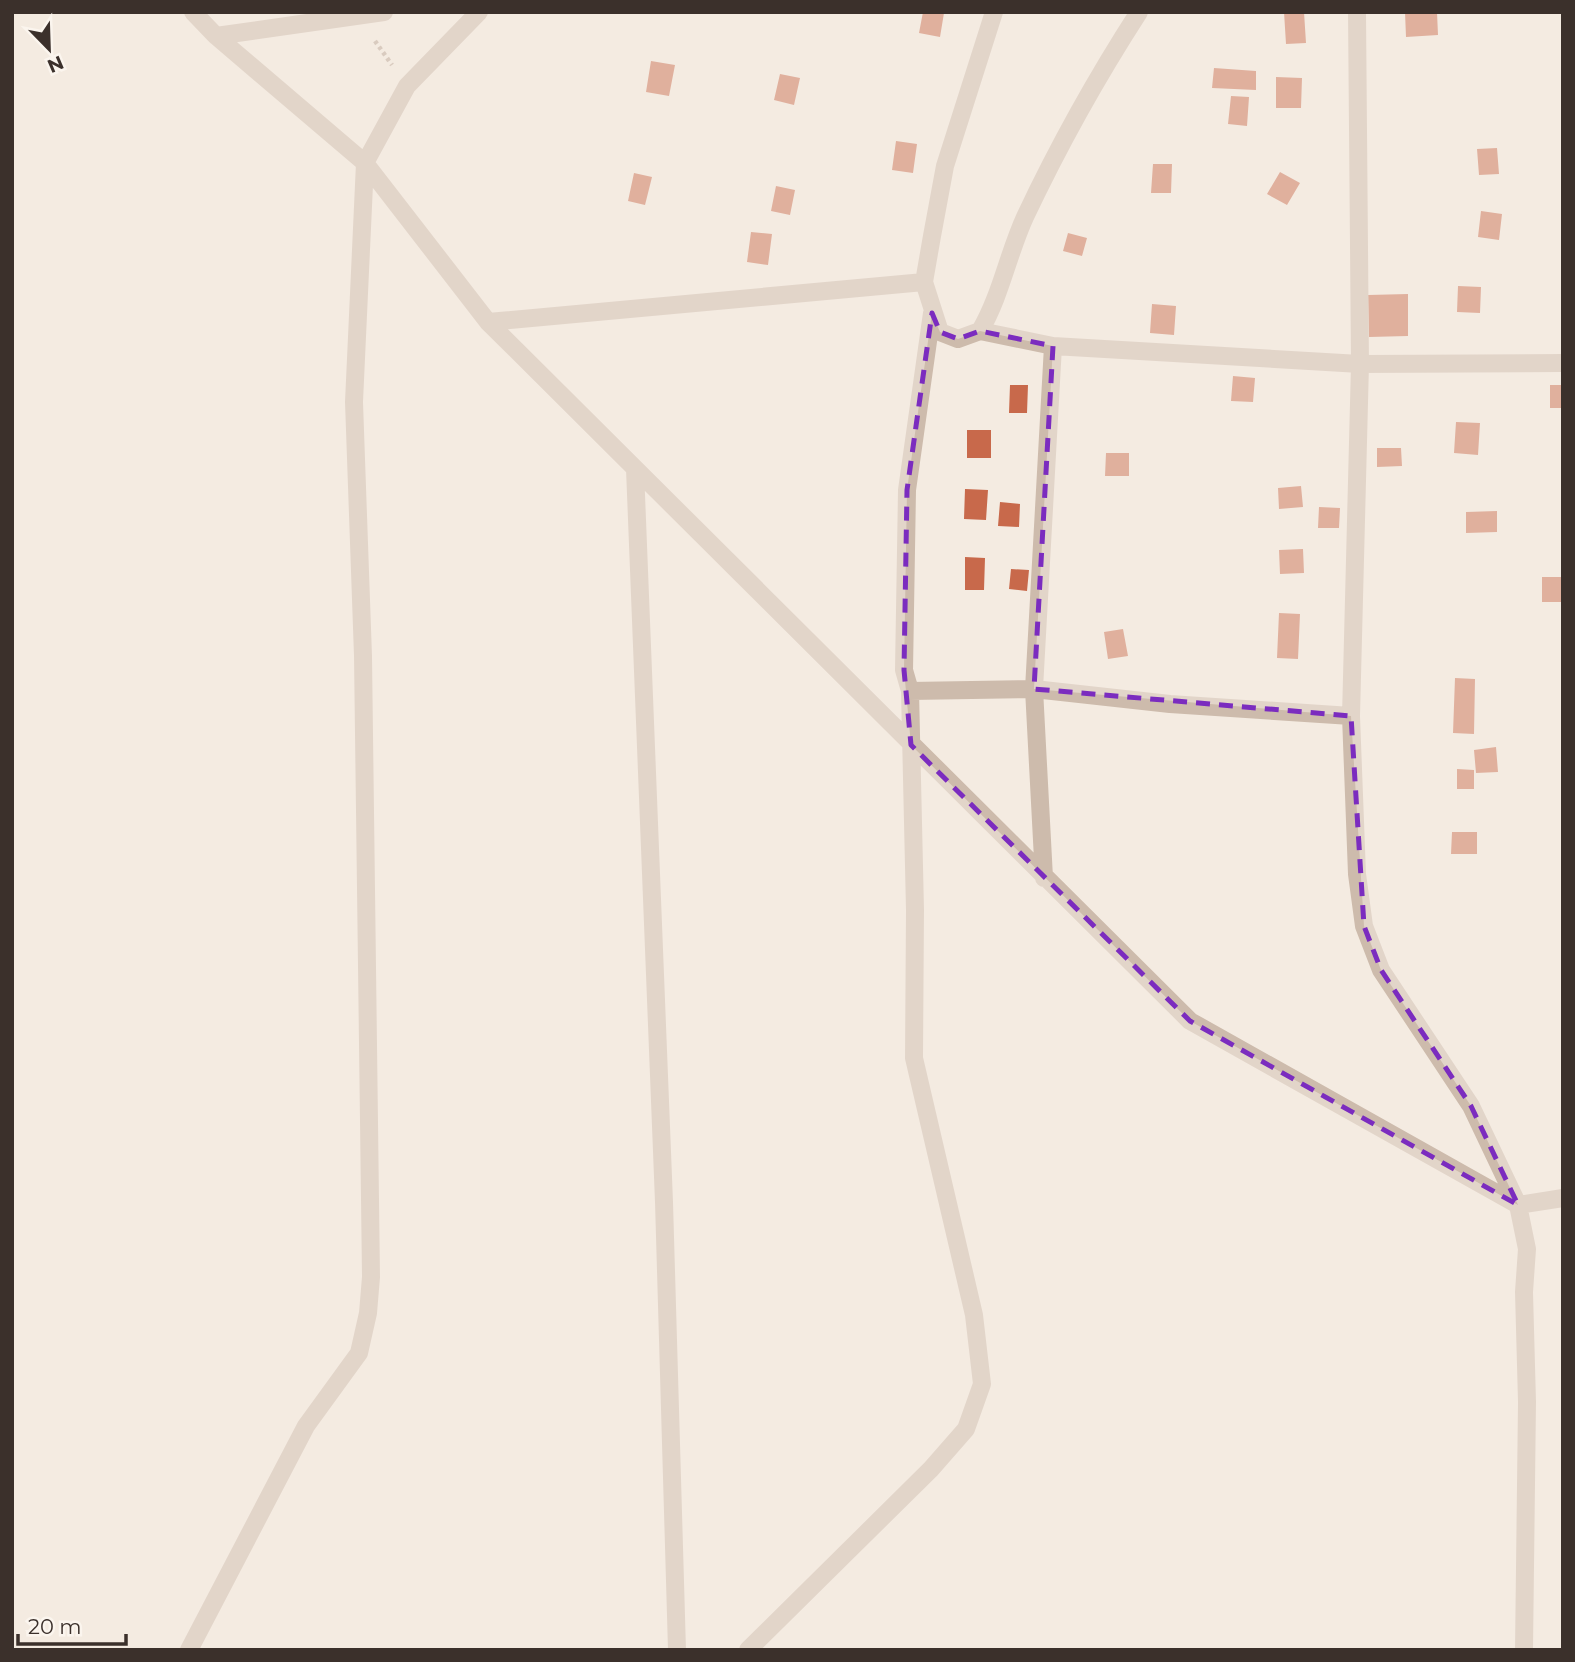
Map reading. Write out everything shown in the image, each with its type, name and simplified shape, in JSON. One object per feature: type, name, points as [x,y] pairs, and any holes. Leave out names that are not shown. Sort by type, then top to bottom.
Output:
[{"type":"street","points":[[193,12],[216,36],[365,163],[488,322],[1190,1021],[1518,1205],[1563,1198]]},
{"type":"street","points":[[216,36],[359,18],[384,12]]},
{"type":"street","points":[[190,1650],[306,1426],[359,1353],[368,1313],[371,1277],[363,656],[354,402],[365,163],[407,86],[479,12]]},
{"type":"street","points":[[994,12],[945,166],[924,282],[940,332],[958,339],[980,331],[1053,346],[1360,364],[1563,363]]},
{"type":"street","points":[[980,331],[994,306],[1002,276],[1024,219],[1052,161],[1139,12]]},
{"type":"street","points":[[1357,12],[1360,364],[1352,716],[1357,874],[1364,926],[1381,970],[1471,1106],[1518,1205],[1527,1249],[1524,1292],[1527,1402],[1524,1650]]},
{"type":"street","points":[[488,322],[924,282]]},
{"type":"street","points":[[748,1650],[931,1469],[966,1429],[982,1384],[974,1315],[914,1058],[915,910],[910,691],[904,670],[906,490],[932,313]]},
{"type":"street","points":[[1044,878],[1034,689],[1053,346]]},
{"type":"street","points":[[635,469],[664,1216],[677,1650]]},
{"type":"street","points":[[910,691],[1034,689],[1170,704],[1352,716]]},
{"type":"path","points":[[359,18],[407,86]]},
{"type":"highlighted area","points":[[932,313],[940,332],[958,339],[980,331],[1053,346],[1034,689],[1351,716],[1364,926],[1381,970],[1471,1106],[1518,1205],[1190,1021],[911,745],[904,670],[907,490]]},
{"type":"building","points":[[923,12],[944,13],[940,37],[919,33]]},
{"type":"building","points":[[1284,12],[1304,12],[1306,43],[1286,44]]},
{"type":"building","points":[[1405,12],[1437,12],[1438,35],[1406,37]]},
{"type":"building","points":[[651,61],[675,65],[669,96],[646,92]]},
{"type":"building","points":[[1214,68],[1256,71],[1256,90],[1212,88]]},
{"type":"building","points":[[780,74],[800,78],[794,105],[774,100]]},
{"type":"building","points":[[1276,77],[1302,78],[1301,108],[1276,108]]},
{"type":"building","points":[[1231,96],[1249,97],[1247,126],[1228,124]]},
{"type":"building","points":[[896,141],[917,144],[913,173],[892,170]]},
{"type":"building","points":[[1497,148],[1499,174],[1479,175],[1477,149]]},
{"type":"building","points":[[1153,164],[1172,164],[1171,193],[1151,193]]},
{"type":"building","points":[[1280,172],[1300,183],[1287,205],[1267,194]]},
{"type":"building","points":[[634,173],[652,177],[645,205],[628,201]]},
{"type":"building","points":[[776,186],[795,190],[790,215],[771,211]]},
{"type":"building","points":[[1481,211],[1502,214],[1499,240],[1478,237]]},
{"type":"building","points":[[751,232],[772,234],[768,265],[747,262]]},
{"type":"building","points":[[1068,233],[1087,238],[1082,256],[1063,251]]},
{"type":"building","points":[[1458,286],[1481,287],[1480,313],[1457,312]]},
{"type":"building","points":[[1408,294],[1408,336],[1369,337],[1368,295]]},
{"type":"building","points":[[1152,304],[1176,306],[1174,335],[1150,333]]},
{"type":"building","points":[[1233,376],[1255,378],[1253,402],[1231,401]]},
{"type":"building","points":[[1010,385],[1028,385],[1027,413],[1009,413]]},
{"type":"building","points":[[1550,385],[1563,385],[1563,408],[1550,408]]},
{"type":"building","points":[[1456,422],[1480,423],[1478,455],[1454,453]]},
{"type":"building","points":[[967,430],[991,430],[991,458],[967,458]]},
{"type":"building","points":[[1377,448],[1401,448],[1402,466],[1377,467]]},
{"type":"building","points":[[1106,453],[1129,453],[1129,476],[1105,476]]},
{"type":"building","points":[[1301,486],[1303,507],[1279,509],[1278,488]]},
{"type":"building","points":[[965,489],[988,490],[986,520],[964,519]]},
{"type":"building","points":[[1000,502],[1020,504],[1019,527],[998,526]]},
{"type":"building","points":[[1319,507],[1340,508],[1339,528],[1318,528]]},
{"type":"building","points":[[1497,511],[1497,532],[1466,533],[1466,512]]},
{"type":"building","points":[[1303,549],[1304,573],[1280,574],[1279,550]]},
{"type":"building","points":[[965,557],[985,558],[984,590],[965,590]]},
{"type":"building","points":[[1011,569],[1029,570],[1027,591],[1009,589]]},
{"type":"building","points":[[1542,577],[1563,577],[1563,602],[1542,602]]},
{"type":"building","points":[[1279,613],[1300,614],[1298,659],[1277,658]]},
{"type":"building","points":[[1123,629],[1128,656],[1108,659],[1104,632]]},
{"type":"building","points":[[1455,678],[1475,679],[1474,734],[1453,733]]},
{"type":"building","points":[[1496,747],[1498,772],[1476,773],[1474,750]]},
{"type":"building","points":[[1457,769],[1474,770],[1474,789],[1457,789]]},
{"type":"building","points":[[1452,832],[1477,832],[1477,854],[1451,854]]}]
